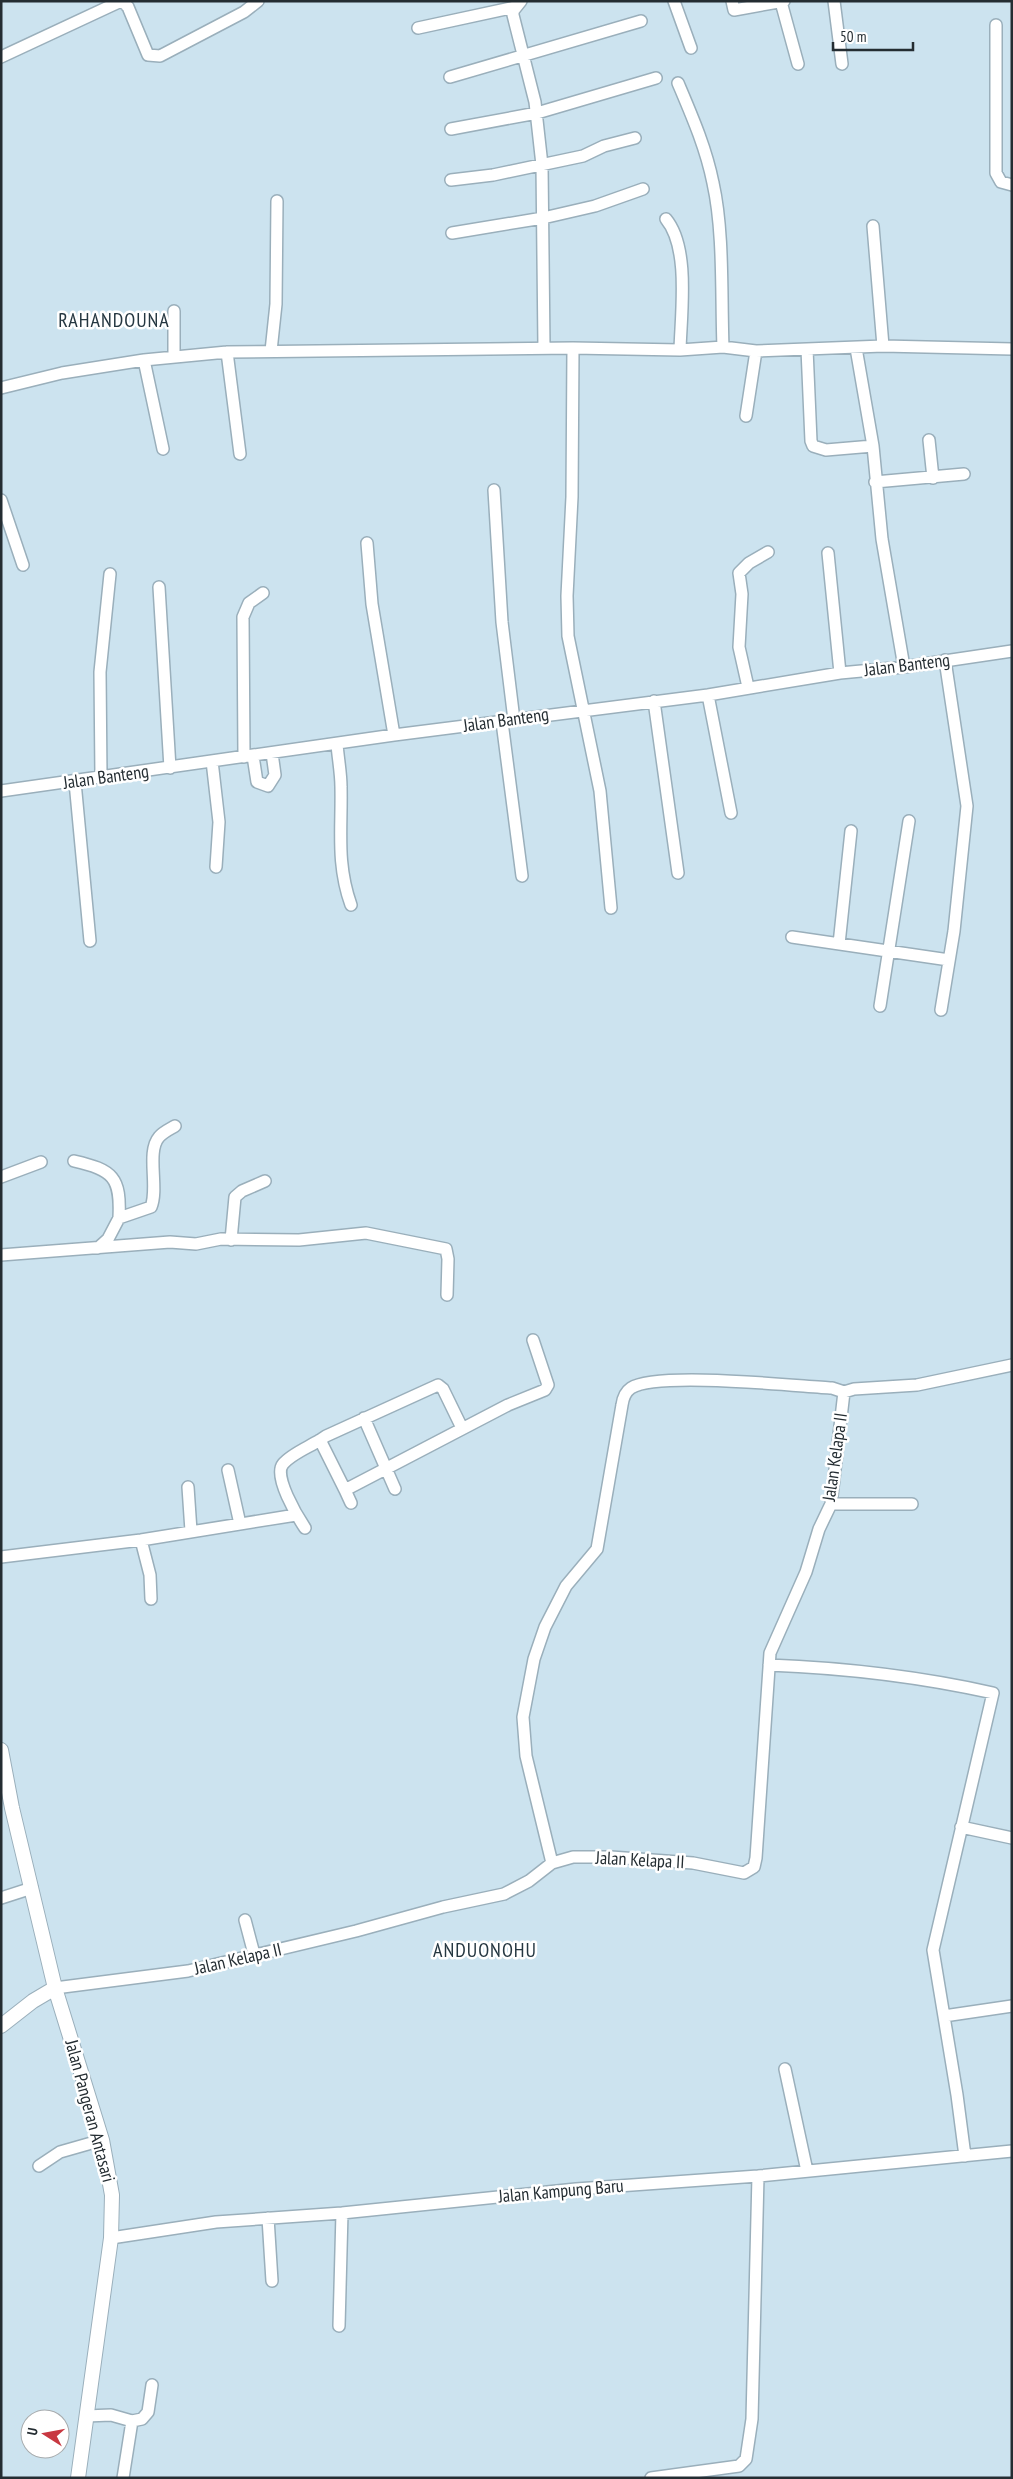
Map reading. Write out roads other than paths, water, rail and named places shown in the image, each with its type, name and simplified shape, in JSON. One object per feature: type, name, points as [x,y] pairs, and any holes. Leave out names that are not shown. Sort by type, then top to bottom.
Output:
[{"type":"street","points":[[1,57],[119,2],[124,3],[128,7],[148,55],[160,56],[244,12],[258,1]]},
{"type":"street","points":[[674,1],[691,48]]},
{"type":"street","points":[[732,1],[734,10],[783,2],[798,64]]},
{"type":"street","points":[[834,1],[842,64]]},
{"type":"street","points":[[418,28],[518,4]]},
{"type":"street","points":[[518,4],[514,15],[536,113],[542,165],[544,348]]},
{"type":"street","points":[[450,77],[641,21]]},
{"type":"street","points":[[996,25],[996,173],[1001,182],[1012,184]]},
{"type":"street","points":[[451,129],[536,113],[656,78]]},
{"type":"street","points":[[678,83],[698,128],[713,182],[717,208],[722,347]]},
{"type":"street","points":[[451,180],[542,165],[583,156],[604,146],[635,138]]},
{"type":"street","points":[[452,234],[543,218],[596,206],[643,189]]},
{"type":"street","points":[[271,351],[276,304],[277,201]]},
{"type":"street","points":[[666,219],[676,235],[681,255],[680,350]]},
{"type":"street","points":[[873,226],[883,346]]},
{"type":"street","points":[[174,311],[174,357]]},
{"type":"street","points":[[1,388],[62,373],[144,360],[227,352],[544,348],[680,350],[722,347],[756,351],[883,346],[1012,348]]},
{"type":"street","points":[[573,348],[572,496],[567,596],[568,636],[600,791],[611,908]]},
{"type":"street","points":[[856,348],[873,446],[882,539],[904,667]]},
{"type":"street","points":[[807,349],[811,441],[813,446],[826,450],[873,446]]},
{"type":"street","points":[[746,416],[756,351]]},
{"type":"street","points":[[227,352],[240,454]]},
{"type":"street","points":[[144,360],[163,448]]},
{"type":"street","points":[[929,440],[933,478]]},
{"type":"street","points":[[875,482],[964,474]]},
{"type":"street","points":[[494,490],[508,721],[522,876]]},
{"type":"street","points":[[1,500],[23,565]]},
{"type":"street","points":[[367,543],[372,604],[394,735]]},
{"type":"street","points":[[748,687],[739,647],[742,594],[739,573],[749,563],[768,552]]},
{"type":"street","points":[[828,553],[840,673]]},
{"type":"street","points":[[100,777],[100,672],[110,574]]},
{"type":"street","points":[[159,587],[170,768]]},
{"type":"street","points":[[262,593],[249,603],[243,617],[248,757],[258,782],[268,786],[275,775],[272,753]]},
{"type":"street","name":"Jalan Banteng","points":[[1,791],[584,709],[708,695],[840,673],[904,667],[1012,651]]},
{"type":"street","points":[[941,1010],[949,960],[967,806],[945,660]]},
{"type":"street","points":[[708,695],[731,813]]},
{"type":"street","points":[[654,701],[678,873]]},
{"type":"street","points":[[337,744],[341,787],[339,850],[344,886],[351,905]]},
{"type":"street","points":[[212,761],[220,822],[216,867]]},
{"type":"street","points":[[75,782],[90,941]]},
{"type":"street","points":[[880,1006],[908,821]]},
{"type":"street","points":[[839,944],[851,831]]},
{"type":"street","points":[[792,937],[949,960]]},
{"type":"street","points":[[119,1218],[144,1212],[151,1207],[154,1196],[155,1144],[161,1135],[175,1126]]},
{"type":"street","points":[[74,1161],[99,1167],[110,1174],[120,1200],[119,1218],[108,1239],[98,1248]]},
{"type":"street","points":[[1,1177],[41,1162]]},
{"type":"street","points":[[231,1240],[235,1197],[242,1191],[265,1182]]},
{"type":"street","points":[[1,1255],[170,1242],[196,1244],[221,1239],[299,1240],[366,1233],[443,1248],[447,1251],[447,1296]]},
{"type":"street","points":[[345,1490],[462,1428],[548,1387],[533,1340]]},
{"type":"street","points":[[552,1864],[526,1756],[523,1731],[525,1708],[534,1659],[544,1627],[566,1586],[597,1549],[622,1404],[626,1392],[634,1386],[652,1382],[679,1381],[832,1388],[844,1392],[854,1389],[917,1385],[1012,1365]]},
{"type":"street","points":[[305,1528],[296,1515],[281,1480],[282,1465],[320,1440],[438,1385],[443,1389],[462,1428]]},
{"type":"street","name":"Jalan Kelapa II","points":[[55,1988],[188,1970],[356,1931],[443,1907],[504,1894],[529,1881],[552,1864],[573,1857],[611,1857],[693,1863],[738,1873],[750,1871],[754,1867],[756,1858],[772,1645],[806,1572],[818,1529],[831,1504],[844,1392]]},
{"type":"street","points":[[364,1418],[395,1489]]},
{"type":"street","points":[[320,1440],[351,1503]]},
{"type":"street","points":[[228,1470],[240,1524]]},
{"type":"street","points":[[188,1487],[191,1531]]},
{"type":"street","points":[[831,1504],[912,1504]]},
{"type":"street","points":[[1,1558],[141,1540],[296,1515]]},
{"type":"street","points":[[141,1540],[150,1575],[152,1599]]},
{"type":"street","points":[[769,1665],[836,1668],[905,1675],[993,1693],[933,1950],[965,2156]]},
{"type":"street","name":"Jalan Pangeran Antasari","points":[[1,1750],[7,1809],[32,1888],[55,1988],[102,2140],[112,2195],[111,2238],[78,2478]]},
{"type":"street","points":[[961,1827],[1012,1838]]},
{"type":"street","points":[[1,1898],[32,1888]]},
{"type":"street","points":[[245,1920],[254,1954]]},
{"type":"street","points":[[1,2026],[33,2001],[55,1988]]},
{"type":"street","points":[[944,2016],[1012,2006]]},
{"type":"street","points":[[785,2070],[807,2171]]},
{"type":"street","points":[[40,2166],[60,2152],[102,2140]]},
{"type":"street","name":"Jalan Kampung Baru","points":[[111,2238],[216,2222],[342,2213],[576,2189],[758,2176],[1012,2152]]},
{"type":"street","points":[[651,2478],[739,2466],[746,2459],[752,2419],[758,2176]]},
{"type":"street","points":[[339,2326],[342,2213]]},
{"type":"street","points":[[268,2218],[272,2281]]},
{"type":"street","points":[[86,2416],[111,2415],[132,2421],[142,2419],[146,2415],[152,2385]]},
{"type":"street","points":[[123,2478],[132,2421]]},
{"type":"district","name":"RAHANDOUNA","points":[[114,320]]},
{"type":"district","name":"ANDUONOHU","points":[[485,1950]]}]
